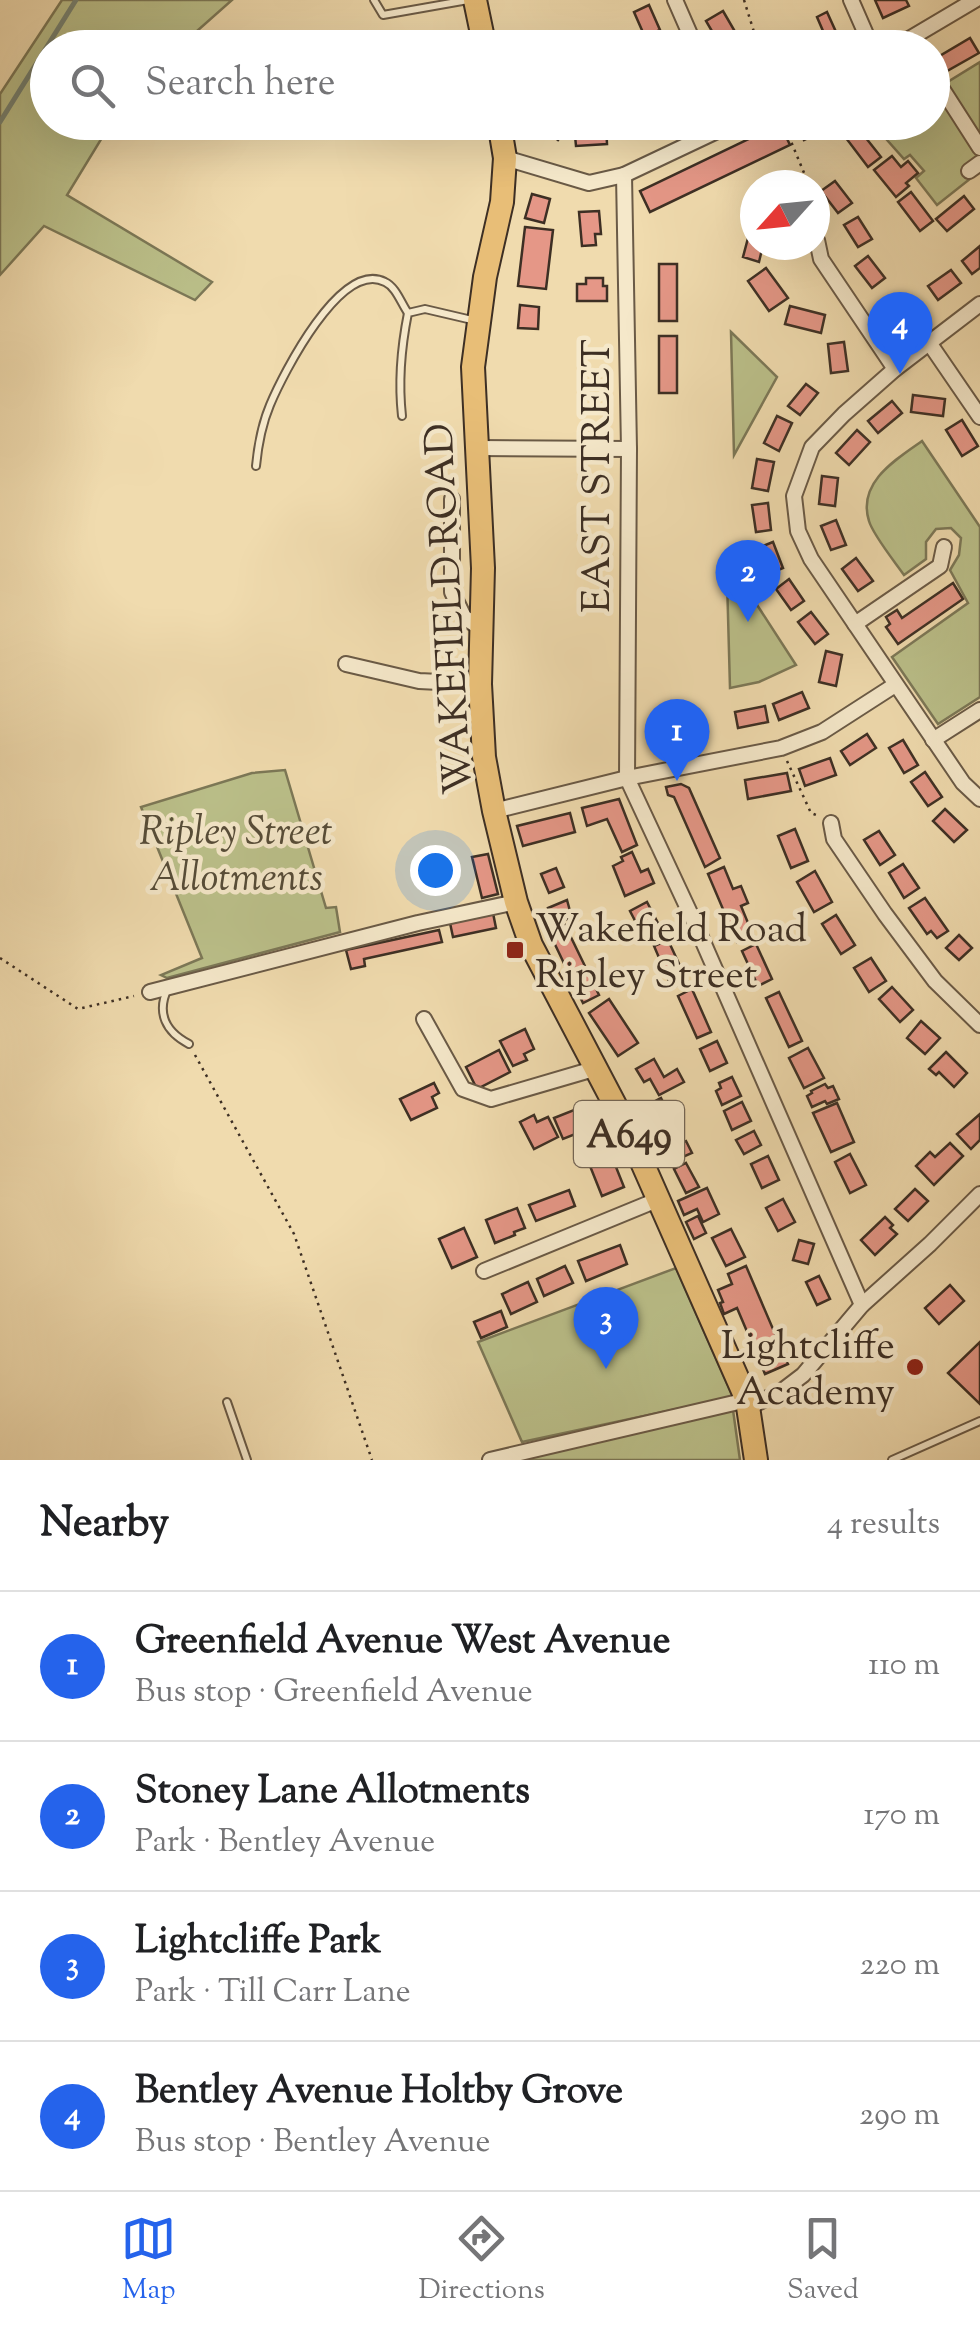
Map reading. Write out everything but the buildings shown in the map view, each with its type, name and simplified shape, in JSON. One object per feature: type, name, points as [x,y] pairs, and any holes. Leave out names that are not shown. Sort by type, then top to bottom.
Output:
[{"type":"main road","points":[[472,0],[480,30]]},
{"type":"main road","name":"WAKEFIELD ROAD","points":[[502,140],[502,202],[485,276],[473,367],[482,568],[480,684],[484,756],[494,811],[516,902],[531,945],[626,1126],[748,1403],[756,1460]]},
{"type":"street","points":[[675,0],[688,30]]},
{"type":"street","points":[[852,0],[864,30]]},
{"type":"street","points":[[932,30],[975,0]]},
{"type":"street","points":[[950,102],[980,148]]},
{"type":"street","points":[[505,158],[589,183],[624,175],[696,140]]},
{"type":"street","name":"EAST STREET","points":[[624,175],[627,778]]},
{"type":"street","points":[[821,260],[895,369]]},
{"type":"street","points":[[980,304],[895,369],[812,447],[794,496],[798,532],[811,558],[963,783],[980,799]]},
{"type":"street","points":[[930,344],[980,416]]},
{"type":"street","points":[[478,448],[628,448]]},
{"type":"street","points":[[452,499],[452,592],[464,617],[480,628]]},
{"type":"street","points":[[855,624],[940,566],[944,546]]},
{"type":"street","points":[[346,664],[419,682],[480,684]]},
{"type":"street","points":[[494,811],[627,778],[781,748],[822,732],[896,685]]},
{"type":"street","points":[[933,740],[980,710]]},
{"type":"street","points":[[627,778],[862,1305]]},
{"type":"street","points":[[831,822],[834,838],[885,914],[935,980],[980,1025]]},
{"type":"street","points":[[150,992],[418,923],[516,902]]},
{"type":"street","points":[[424,1019],[463,1089],[491,1099],[597,1068]]},
{"type":"street","points":[[490,1460],[748,1403],[782,1391],[803,1375],[862,1305],[980,1194]]},
{"type":"street","points":[[484,1271],[657,1200]]},
{"type":"lane","points":[[374,0],[383,16],[472,0]]},
{"type":"lane","points":[[256,466],[260,434],[271,402],[308,334],[343,292],[373,279],[389,284],[408,313],[400,352],[398,387],[402,416]]},
{"type":"lane","points":[[408,313],[425,309],[478,322]]},
{"type":"lane","points":[[168,987],[162,1002],[166,1022],[175,1036],[190,1044]]},
{"type":"lane","points":[[227,1402],[246,1460]]},
{"type":"lane","points":[[892,1460],[980,1422]]},
{"type":"path","points":[[744,0],[753,30]]},
{"type":"path","points":[[790,140],[803,170]]},
{"type":"path","points":[[781,748],[811,813],[831,822]]},
{"type":"path","points":[[0,958],[78,1009],[150,992]]},
{"type":"path","points":[[190,1044],[294,1234],[372,1460]]},
{"type":"green space","points":[[62,0],[232,0],[198,30],[42,30]]},
{"type":"green space","points":[[30,49],[30,140],[101,140],[67,195],[212,282],[195,300],[44,226],[0,275],[0,94]]},
{"type":"green space","points":[[980,62],[980,171],[937,205],[916,178],[924,171],[910,155],[904,159],[887,140],[950,140],[950,81]]},
{"type":"green space","points":[[731,332],[777,377],[734,455]]},
{"type":"green space","points":[[922,441],[980,527],[980,697],[938,724],[892,657],[968,603],[950,570],[959,555],[961,538],[951,528],[936,529],[926,542],[926,559],[904,575],[875,534],[867,507],[868,495],[881,474]]},
{"type":"green space","points":[[737,574],[796,665],[759,682],[730,688],[727,579]]},
{"type":"green space","name":"Ripley Street Allotments","points":[[285,770],[326,908],[336,907],[340,932],[167,978],[161,975],[202,958],[141,807],[252,773]]},
{"type":"green space","points":[[676,1268],[733,1397],[522,1442],[478,1342]]},
{"type":"green space","points":[[733,1410],[740,1460],[520,1460]]},
{"type":"waterway","points":[[57,30],[76,0]]},
{"type":"waterway","points":[[0,122],[30,74]]},
{"type":"place","name":"Bentley Avenue Holtby Grove","points":[[900,374]]},
{"type":"place","name":"Stoney Lane Allotments","points":[[748,622]]},
{"type":"place","name":"Greenfield Avenue West Avenue","points":[[677,781]]},
{"type":"place","name":"Wakefield Road Ripley Street","points":[[515,950]]},
{"type":"place","name":"Lightcliffe Academy","points":[[915,1367]]},
{"type":"place","name":"Lightcliffe Park","points":[[606,1369]]}]
